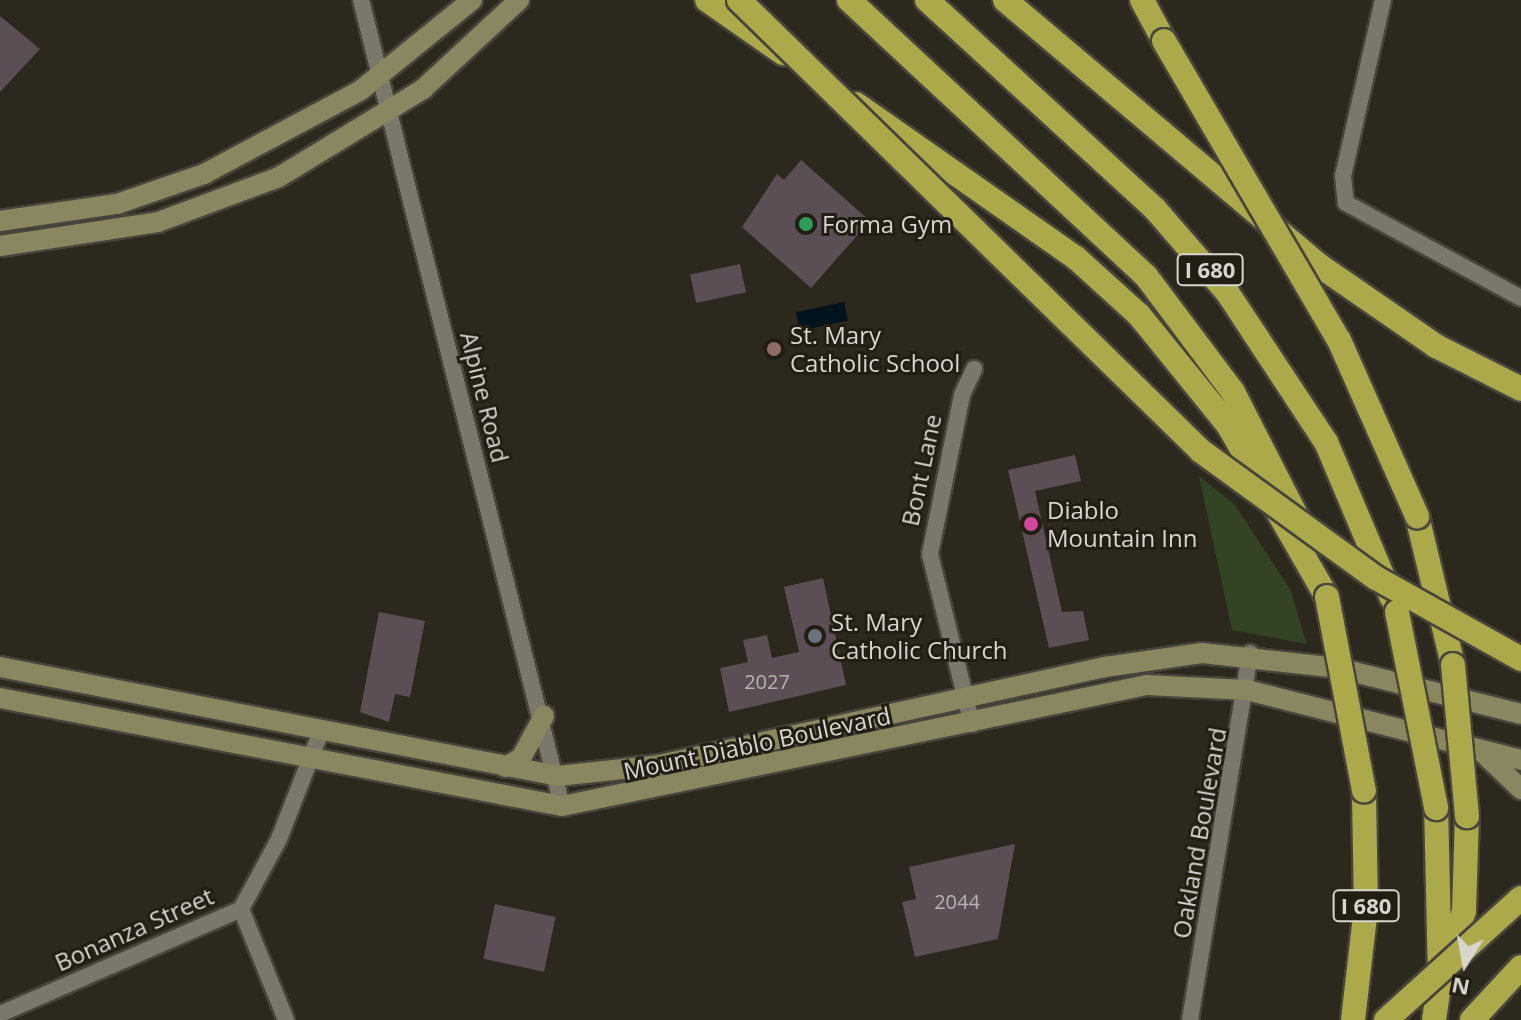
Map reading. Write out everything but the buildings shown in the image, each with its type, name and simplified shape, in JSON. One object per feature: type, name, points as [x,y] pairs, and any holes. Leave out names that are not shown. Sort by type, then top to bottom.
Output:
[{"type":"highway","points":[[707,0],[1110,286],[1228,425],[1327,597]]},
{"type":"highway","points":[[739,0],[1201,451],[1376,578],[1521,659]]},
{"type":"highway","name":"I 680","points":[[849,0],[1096,223],[1170,305],[1269,456],[1327,597],[1352,699],[1364,791],[1366,908],[1353,1020]]},
{"type":"highway","name":"I 680","points":[[927,0],[1155,209],[1235,302],[1326,442],[1397,612],[1436,808],[1440,979],[1434,1020]]},
{"type":"highway","points":[[1005,0],[1348,288],[1436,346],[1521,389]]},
{"type":"highway","points":[[1142,0],[1339,340],[1417,516],[1453,665],[1467,816],[1464,911],[1440,979]]},
{"type":"highway","points":[[1386,1020],[1521,898]]},
{"type":"highway","points":[[1472,1020],[1521,967]]},
{"type":"main road","points":[[0,221],[154,194],[304,124],[381,74],[472,0]]},
{"type":"main road","points":[[0,246],[158,222],[208,207],[279,177],[390,112],[519,0]]},
{"type":"main road","name":"Mount Diablo Boulevard","points":[[0,667],[558,776],[659,765],[1115,665],[1250,653],[1521,714]]},
{"type":"main road","name":"Mount Diablo Boulevard","points":[[0,698],[562,806],[972,724],[1147,685],[1247,690],[1521,760]]},
{"type":"main road","points":[[505,767],[521,758],[544,716]]},
{"type":"main road","points":[[1479,749],[1521,789]]},
{"type":"street","name":"Alpine Road","points":[[361,0],[544,716],[562,806]]},
{"type":"street","points":[[1383,0],[1343,176],[1346,203],[1357,215],[1521,298]]},
{"type":"street","name":"Bont Lane","points":[[972,724],[930,554],[962,395],[974,369]]},
{"type":"street","name":"Oakland Boulevard","points":[[1190,1020],[1247,690],[1250,653]]},
{"type":"street","name":"Bonanza Street","points":[[0,1014],[241,909],[313,758],[321,731]]},
{"type":"street","points":[[241,909],[286,1020]]},
{"type":"green space","points":[[1199,476],[1235,505],[1290,589],[1307,644],[1232,630]]},
{"type":"water","points":[[844,302],[848,321],[800,331],[796,312]]},
{"type":"place","name":"Forma Gym","points":[[806,224]]},
{"type":"place","name":"St. Mary Catholic School","points":[[774,349]]},
{"type":"place","name":"Diablo Mountain Inn","points":[[1031,524]]},
{"type":"place","name":"St. Mary Catholic Church","points":[[815,636]]}]
